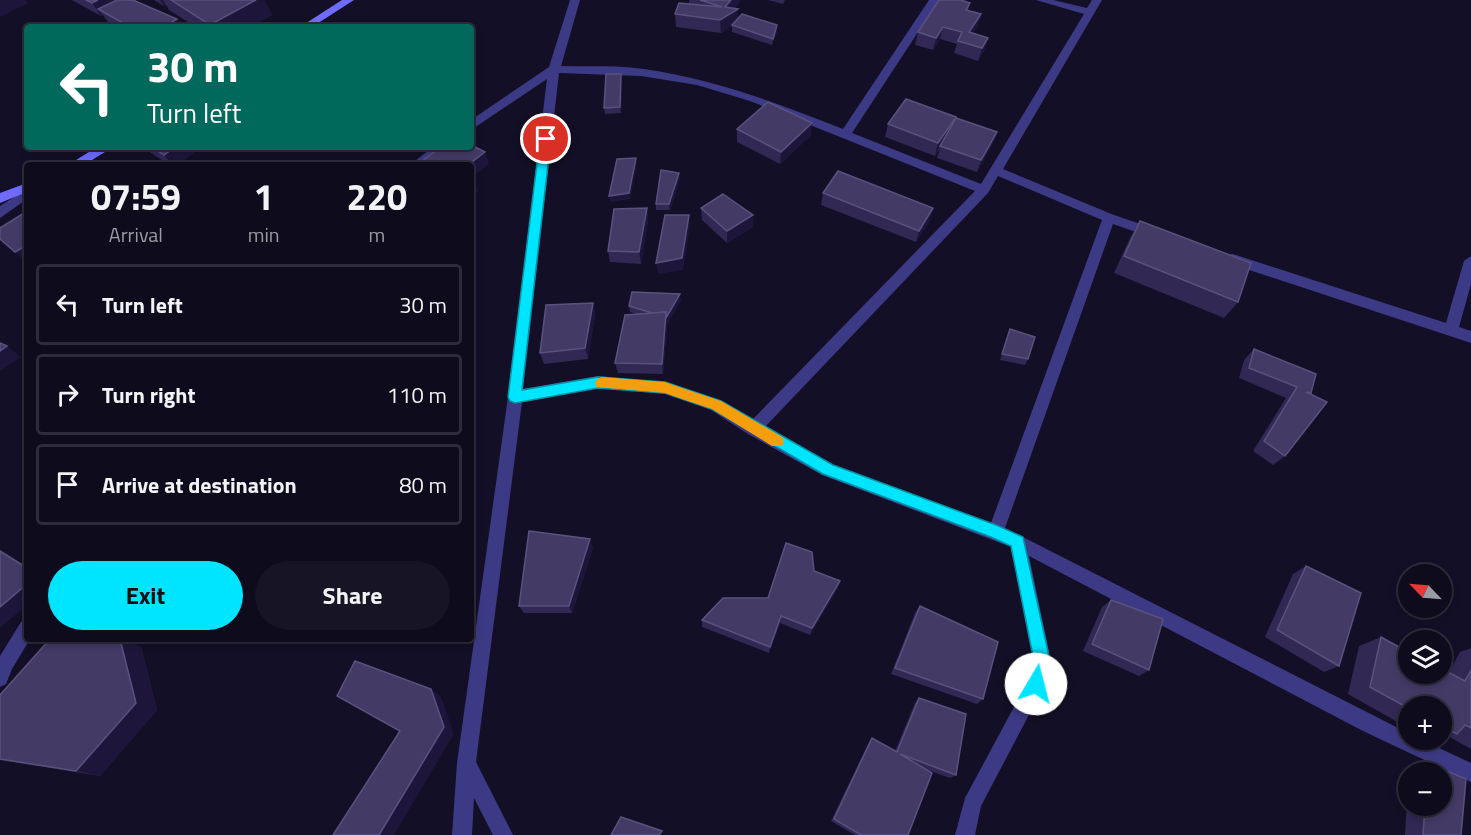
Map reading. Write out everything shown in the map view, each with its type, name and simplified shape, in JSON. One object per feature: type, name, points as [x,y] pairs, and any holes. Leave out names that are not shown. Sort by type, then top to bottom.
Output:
[{"type":"street","points":[[310,24],[349,0]]},
{"type":"street","points":[[462,835],[466,763],[515,397],[554,69],[575,0]]},
{"type":"street","points":[[846,134],[934,0]]},
{"type":"street","points":[[1041,0],[1089,12]]},
{"type":"street","points":[[753,429],[984,190],[1097,0]]},
{"type":"street","points":[[474,124],[554,69],[641,72],[698,82],[754,98],[984,190]]},
{"type":"street","points":[[80,162],[102,150]]},
{"type":"street","points":[[420,162],[437,150]]},
{"type":"street","points":[[997,171],[1109,218],[1164,236]]},
{"type":"street","points":[[0,198],[24,188]]},
{"type":"street","points":[[0,213],[24,195]]},
{"type":"street","points":[[996,531],[1109,218]]},
{"type":"street","points":[[1220,254],[1471,337]]},
{"type":"street","points":[[1451,330],[1471,261]]},
{"type":"street","points":[[515,397],[598,382],[665,388],[716,405],[753,429],[828,470],[996,531],[1370,724],[1471,773]]},
{"type":"street","points":[[965,835],[972,805],[989,769],[1036,684],[1042,661],[1018,542]]},
{"type":"street","points":[[0,678],[5,664],[24,633]]},
{"type":"street","points":[[466,763],[503,835]]},
{"type":"building","points":[[117,0],[133,0],[177,19],[169,24],[125,24],[98,9]]},
{"type":"building","points":[[171,0],[256,0],[212,24]]},
{"type":"building","points":[[700,0],[731,0],[725,7],[738,9],[720,20],[675,14],[679,3],[722,7]]},
{"type":"building","points":[[939,0],[961,0],[970,3],[966,10],[981,14],[969,32],[988,38],[982,48],[958,41],[962,32],[943,27],[936,38],[918,32]]},
{"type":"building","points":[[742,14],[777,25],[773,39],[732,25]]},
{"type":"building","points":[[606,74],[621,74],[620,107],[604,108]]},
{"type":"building","points":[[906,99],[956,117],[938,143],[888,124]]},
{"type":"building","points":[[768,102],[812,123],[781,152],[737,129]]},
{"type":"building","points":[[956,118],[997,132],[981,160],[940,146]]},
{"type":"building","points":[[474,146],[485,152],[472,162],[421,162],[437,150],[474,150]]},
{"type":"building","points":[[156,150],[171,150],[164,155]]},
{"type":"building","points":[[636,158],[629,193],[609,196],[617,159]]},
{"type":"building","points":[[661,170],[679,173],[669,204],[656,204]]},
{"type":"building","points":[[838,171],[933,208],[919,231],[823,193]]},
{"type":"building","points":[[723,194],[753,215],[727,231],[701,208]]},
{"type":"building","points":[[647,208],[639,252],[608,251],[614,209]]},
{"type":"building","points":[[24,213],[24,247],[15,252],[0,239],[0,228]]},
{"type":"building","points":[[665,215],[689,215],[682,258],[656,263]]},
{"type":"building","points":[[1140,221],[1251,263],[1238,302],[1124,256]]},
{"type":"building","points":[[632,292],[680,294],[666,318],[666,312],[652,313],[629,306]]},
{"type":"building","points":[[593,303],[585,348],[540,353],[546,305]]},
{"type":"building","points":[[666,312],[662,364],[615,363],[625,315]]},
{"type":"building","points":[[1010,329],[1035,337],[1028,359],[1002,354]]},
{"type":"building","points":[[0,343],[7,346],[0,351]]},
{"type":"building","points":[[1254,349],[1316,374],[1311,393],[1306,392],[1327,402],[1285,456],[1264,441],[1297,387],[1249,368]]},
{"type":"building","points":[[529,531],[590,539],[569,606],[519,606]]},
{"type":"building","points":[[786,543],[812,552],[814,571],[840,581],[812,628],[781,616],[770,647],[702,620],[723,598],[768,598]]},
{"type":"building","points":[[0,551],[24,566],[24,587],[0,607]]},
{"type":"building","points":[[1306,566],[1361,593],[1339,666],[1277,630]]},
{"type":"building","points":[[1111,600],[1163,619],[1149,670],[1092,644]]},
{"type":"building","points":[[920,606],[998,642],[983,699],[895,668]]},
{"type":"building","points":[[1381,637],[1398,646],[1398,684],[1452,684],[1452,674],[1465,681],[1471,670],[1471,728],[1465,725],[1457,734],[1452,731],[1452,696],[1398,696],[1398,702],[1370,687]]},
{"type":"building","points":[[47,642],[121,642],[136,703],[76,771],[0,759],[0,695]]},
{"type":"building","points":[[355,661],[431,689],[444,727],[379,835],[333,835],[400,731],[337,696]]},
{"type":"building","points":[[919,698],[966,714],[956,775],[900,754],[932,773],[908,835],[861,835],[834,819],[872,738],[897,752]]},
{"type":"building","points":[[1452,773],[1466,779],[1461,835],[1423,835],[1424,816],[1452,816]]},
{"type":"building","points":[[621,817],[662,831],[659,835],[611,835]]},
{"type":"slow traffic","points":[[602,383],[665,388],[716,405],[777,442]]},
{"type":"route","points":[[546,139],[515,397],[598,382],[665,388],[716,405],[753,429],[828,470],[996,531],[1018,542],[1042,661],[1036,684]]}]
